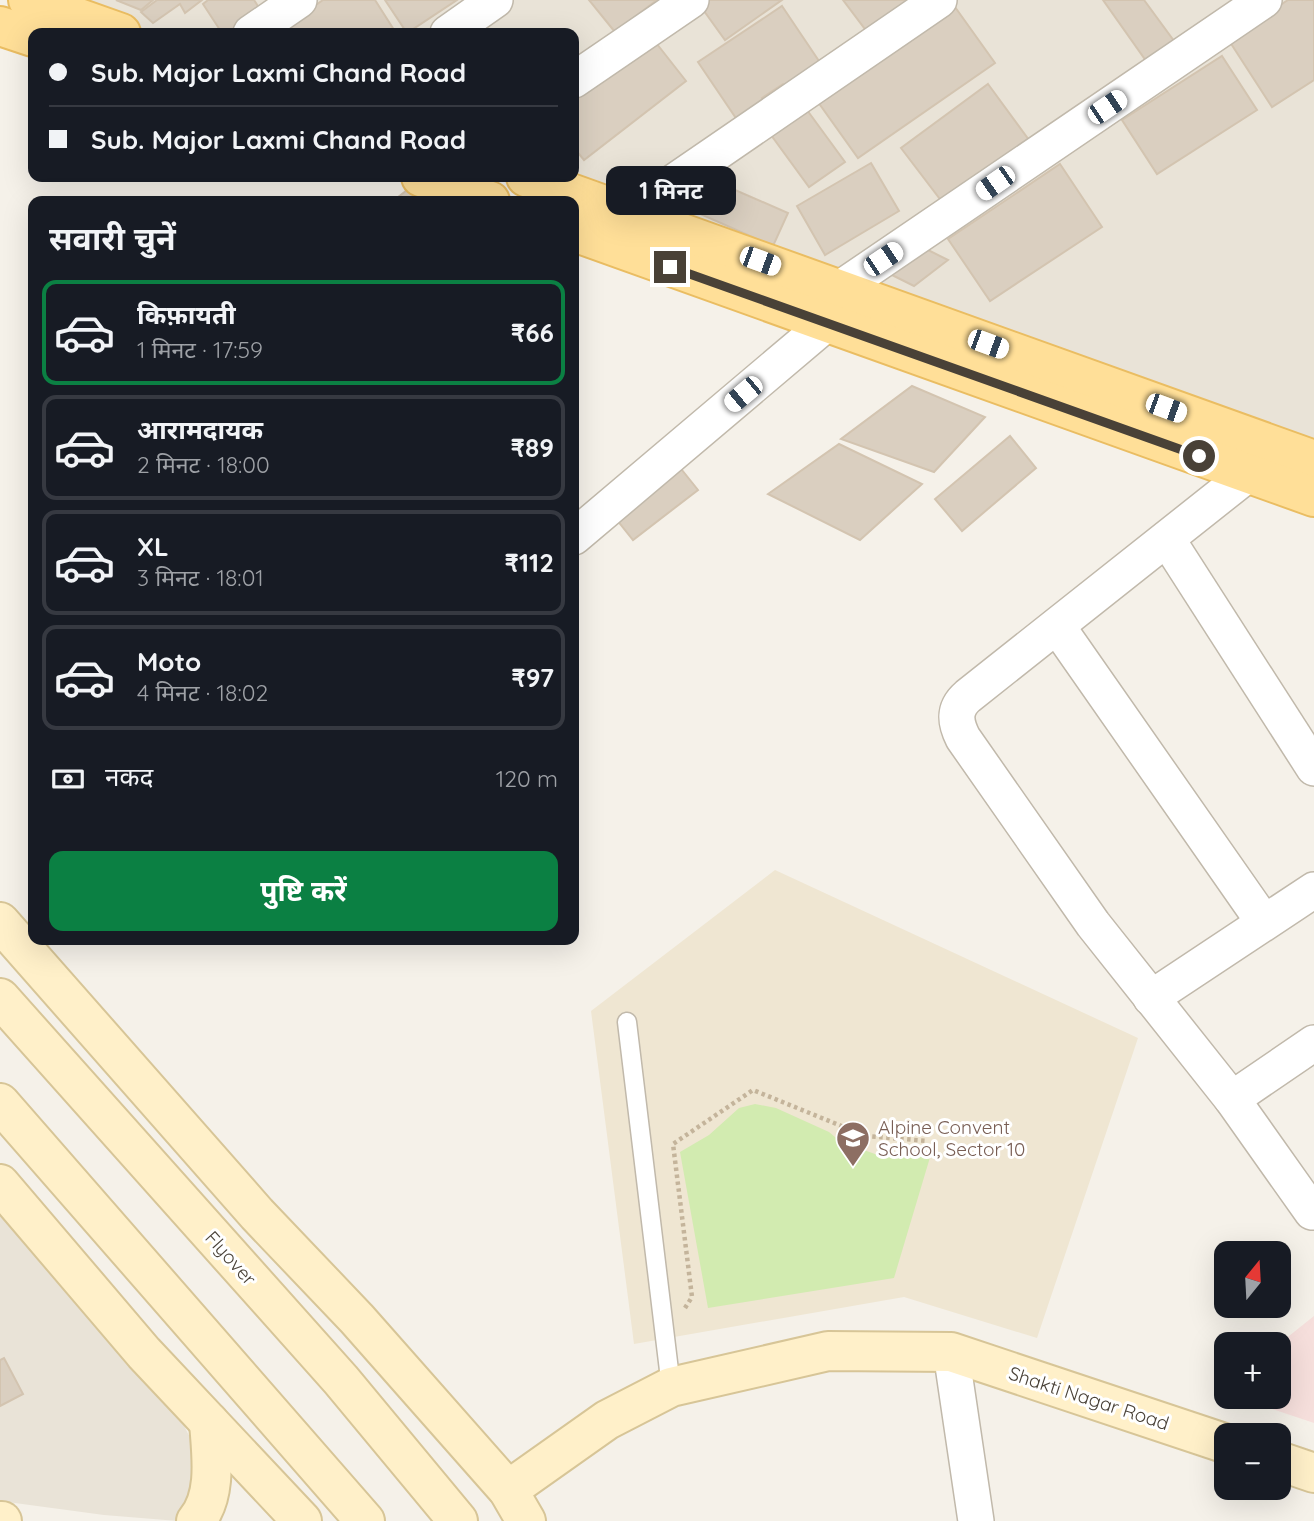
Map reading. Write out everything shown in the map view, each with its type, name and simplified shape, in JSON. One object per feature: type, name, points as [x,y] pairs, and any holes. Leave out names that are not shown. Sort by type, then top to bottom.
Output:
[{"type":"main road","points":[[28,0],[107,28]]},
{"type":"main road","points":[[0,26],[28,35]]},
{"type":"main road","points":[[434,182],[469,196]]},
{"type":"main road","points":[[535,182],[560,196]]},
{"type":"main road","points":[[579,207],[623,231],[1031,378],[1314,460]]},
{"type":"main road","points":[[579,232],[623,231]]},
{"type":"main road","points":[[1031,378],[1248,474],[1314,497]]},
{"type":"street","points":[[258,28],[299,0]]},
{"type":"street","points":[[455,28],[495,0]]},
{"type":"street","points":[[579,77],[691,0]]},
{"type":"street","points":[[623,231],[939,0]]},
{"type":"street","points":[[579,533],[833,306],[1264,0]]},
{"type":"street","points":[[1248,474],[960,703],[956,716],[958,727],[1093,924],[1232,1099],[1312,1212]]},
{"type":"street","points":[[1167,539],[1314,768]]},
{"type":"street","points":[[1057,626],[1263,921]]},
{"type":"street","points":[[1151,998],[1263,921],[1314,890]]},
{"type":"street","points":[[0,922],[257,1214],[357,1318],[517,1505]]},
{"type":"street","name":"Flyover","points":[[0,998],[341,1380],[455,1516]]},
{"type":"street","points":[[1232,1099],[1314,1043]]},
{"type":"street","points":[[0,1102],[365,1521]]},
{"type":"street","points":[[0,1184],[144,1353],[302,1521]]},
{"type":"street","name":"Shakti Nagar Road","points":[[517,1505],[607,1420],[671,1387],[828,1352],[951,1352],[1214,1440]]},
{"type":"street","points":[[951,1352],[976,1521]]},
{"type":"street","points":[[195,1521],[202,1513],[210,1489],[209,1422]]},
{"type":"street","points":[[1291,1465],[1314,1473]]},
{"type":"lane","points":[[627,1022],[671,1387]]},
{"type":"path","points":[[666,1338],[692,1297],[673,1143],[752,1090],[866,1136],[928,1142]]},
{"type":"shaded area","points":[[18,0],[1314,0],[1314,483],[579,209],[579,196],[543,196],[505,182],[579,182],[579,28],[94,28]]},
{"type":"shaded area","name":"Alpine Convent School, Sector 10","points":[[775,870],[1138,1038],[1037,1338],[904,1297],[634,1344],[591,1011]]},
{"type":"shaded area","points":[[0,1206],[172,1401],[193,1444],[201,1487],[178,1521],[104,1515],[0,1501]]},
{"type":"shaded area","points":[[1314,1316],[1314,1423],[1272,1409],[1291,1409],[1291,1334]]},
{"type":"green space","points":[[755,1104],[776,1108],[829,1132],[841,1142],[875,1154],[931,1154],[894,1278],[708,1308],[680,1152],[709,1135],[739,1108]]},
{"type":"building","points":[[116,0],[153,0],[141,10]]},
{"type":"building","points":[[157,0],[202,0],[185,13],[180,4],[153,23],[141,12]]},
{"type":"building","points":[[208,0],[254,0],[263,14],[241,28],[219,28],[203,4]]},
{"type":"building","points":[[323,0],[375,0],[393,28],[283,28]]},
{"type":"building","points":[[385,0],[457,0],[415,28],[404,28]]},
{"type":"building","points":[[589,0],[657,0],[615,32]]},
{"type":"building","points":[[704,0],[782,0],[725,40],[699,4]]},
{"type":"building","points":[[843,0],[926,0],[874,41]]},
{"type":"building","points":[[1103,0],[1144,0],[1177,45],[1149,65]]},
{"type":"building","points":[[1288,0],[1314,0],[1314,80],[1272,107],[1228,39]]},
{"type":"building","points":[[782,6],[825,70],[790,94],[783,84],[762,98],[768,109],[742,127],[698,62]]},
{"type":"building","points":[[955,7],[995,63],[858,158],[818,102]]},
{"type":"building","points":[[653,39],[686,81],[584,160],[579,154],[579,96]]},
{"type":"building","points":[[1222,56],[1257,110],[1157,174],[1122,120]]},
{"type":"building","points":[[988,84],[1029,140],[943,203],[901,148]]},
{"type":"building","points":[[807,110],[845,162],[809,187],[771,135]]},
{"type":"building","points":[[871,163],[899,211],[825,255],[797,206]]},
{"type":"building","points":[[1060,164],[1102,227],[990,301],[948,239]]},
{"type":"building","points":[[703,176],[788,213],[773,246],[689,209]]},
{"type":"building","points":[[415,184],[425,196],[399,196]]},
{"type":"building","points":[[924,248],[948,260],[914,286],[888,273]]},
{"type":"building","points":[[912,386],[985,417],[934,472],[841,439]]},
{"type":"building","points":[[1010,436],[1036,468],[962,531],[935,499]]},
{"type":"building","points":[[839,444],[922,484],[860,540],[768,494]]},
{"type":"building","points":[[674,460],[698,490],[633,540],[609,510]]},
{"type":"building","points":[[4,1358],[23,1394],[0,1406],[0,1360]]},
{"type":"place","name":"Alpine Convent School, Sector 10","points":[[853,1168]]},
{"type":"route","points":[[670,267],[1199,456]]}]
